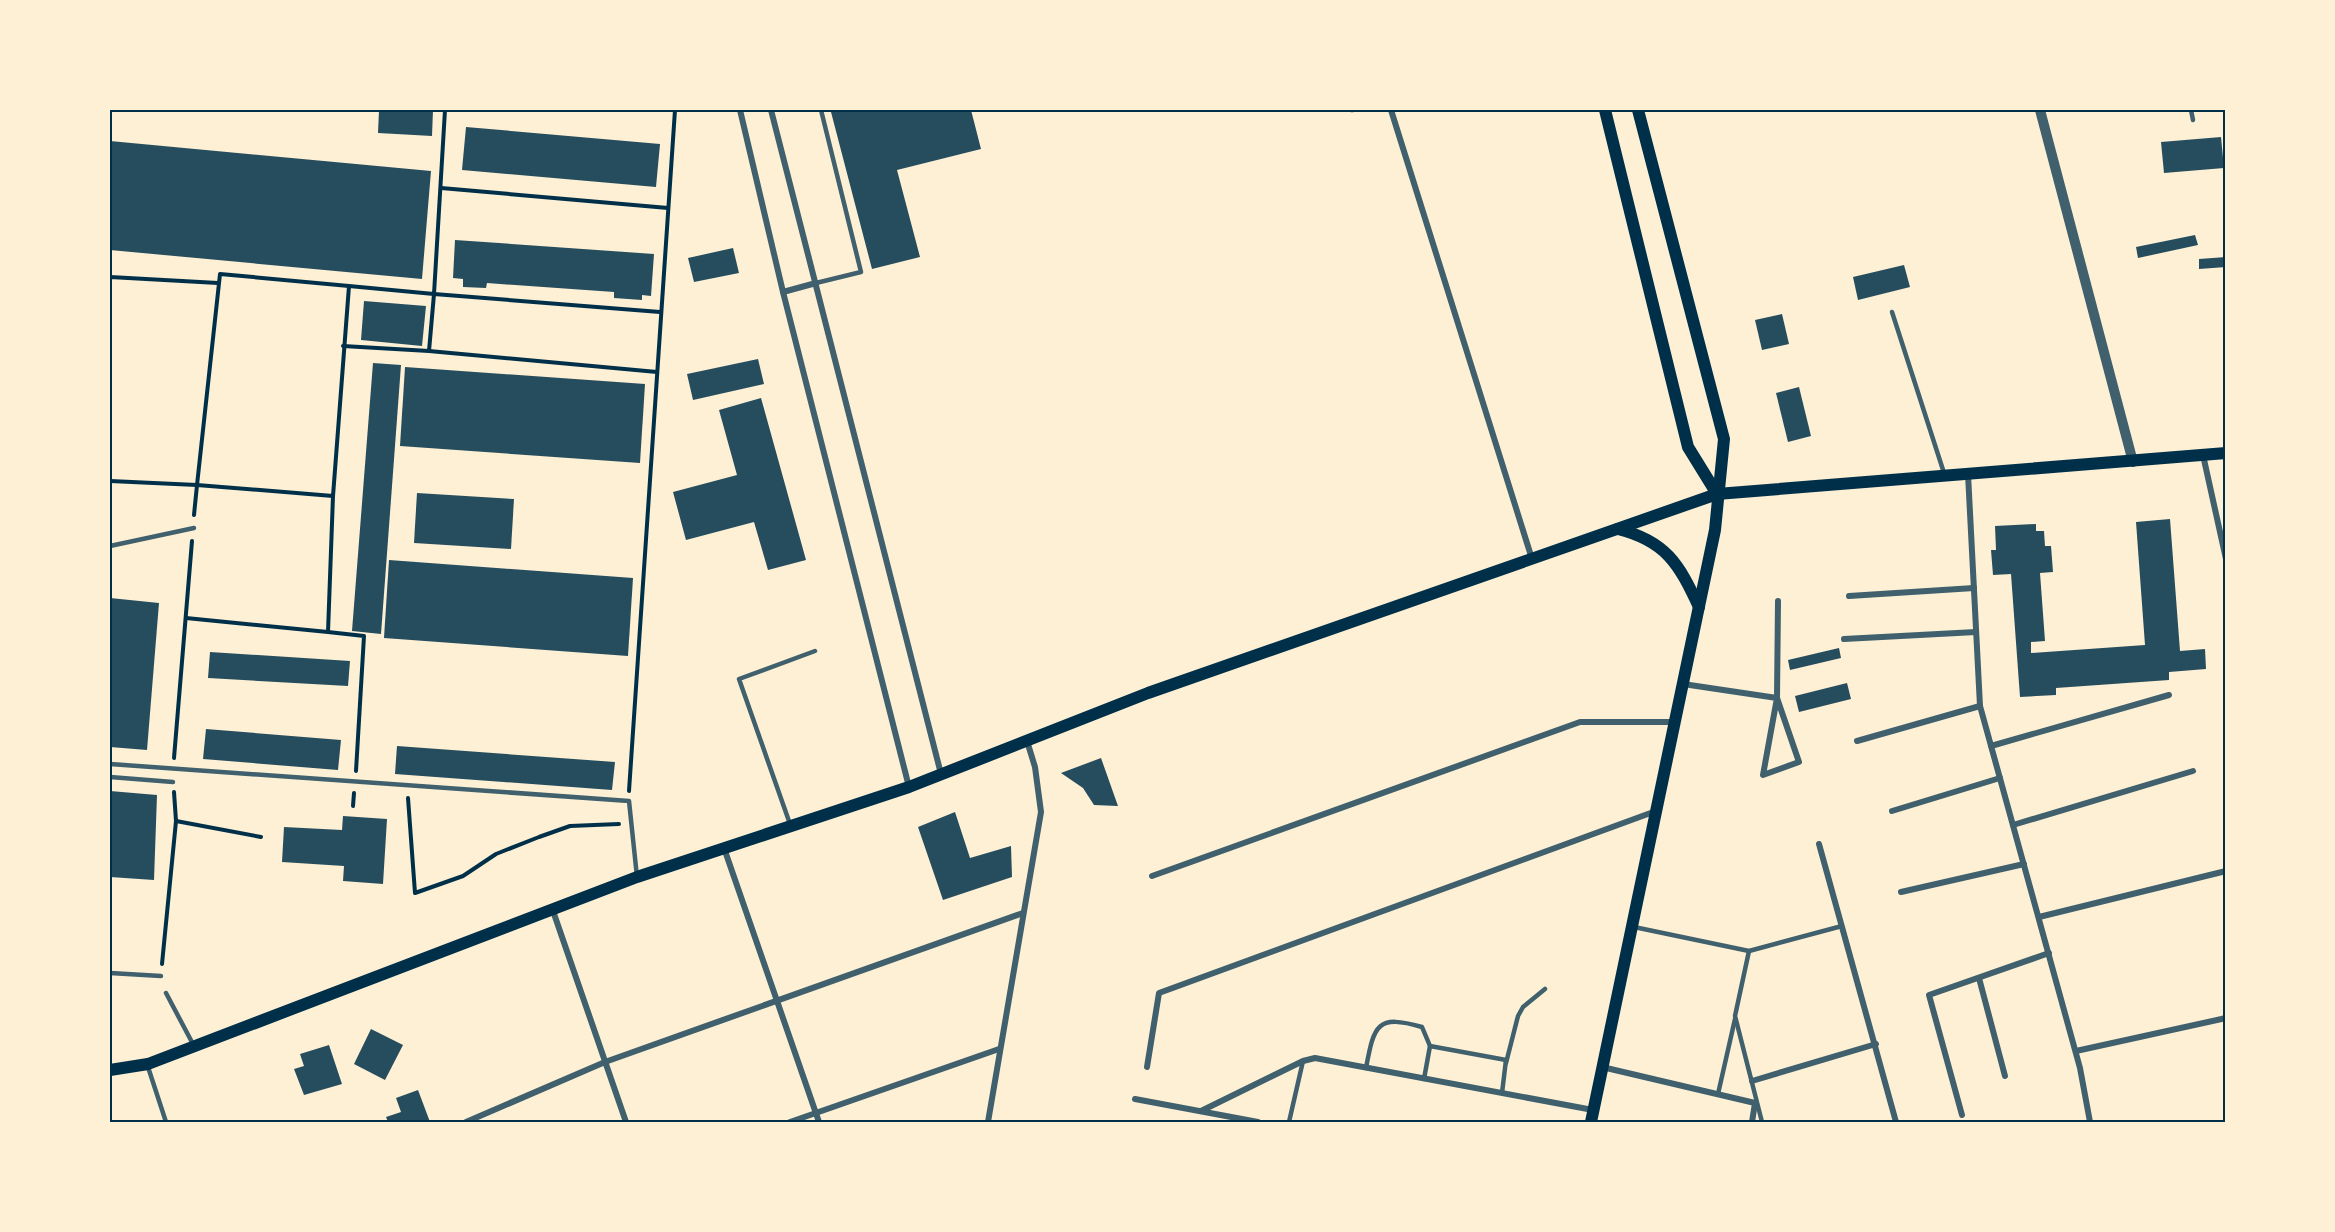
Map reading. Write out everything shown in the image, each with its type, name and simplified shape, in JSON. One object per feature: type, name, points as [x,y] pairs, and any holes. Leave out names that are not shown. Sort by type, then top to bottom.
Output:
[{"type":"main road","points":[[1605,110],[1688,447],[1717,495]]},
{"type":"main road","points":[[1592,1116],[1715,530],[1724,439],[1638,110]]},
{"type":"main road","points":[[110,1070],[147,1064],[552,907],[909,787],[1132,699],[1717,495],[2226,453]]},
{"type":"main road","points":[[1617,529],[1641,535],[1661,548],[1687,582],[1699,607]]},
{"type":"street","points":[[740,110],[783,292],[909,787]]},
{"type":"street","points":[[771,110],[941,775]]},
{"type":"street","points":[[1391,110],[1532,559]]},
{"type":"street","points":[[2040,110],[2133,462]]},
{"type":"street","points":[[783,292],[816,283]]},
{"type":"street","points":[[2203,455],[2226,560]]},
{"type":"street","points":[[1968,474],[1980,706],[2076,1051],[2090,1122]]},
{"type":"street","points":[[1848,596],[1974,588]]},
{"type":"street","points":[[1777,698],[1799,762],[1763,775],[1777,698],[1778,600]]},
{"type":"street","points":[[1844,639],[1976,632]]},
{"type":"street","points":[[1683,684],[1777,698]]},
{"type":"street","points":[[1991,746],[2169,695]]},
{"type":"street","points":[[1857,741],[1980,706]]},
{"type":"street","points":[[1152,876],[1580,722],[1675,722]]},
{"type":"street","points":[[988,1122],[1041,812],[1035,766],[1027,741]]},
{"type":"street","points":[[2013,825],[2193,771]]},
{"type":"street","points":[[1892,811],[2000,778]]},
{"type":"street","points":[[1147,1067],[1159,993],[1656,811]]},
{"type":"street","points":[[1819,844],[1896,1122]]},
{"type":"street","points":[[724,848],[819,1122]]},
{"type":"street","points":[[1901,892],[2024,864]]},
{"type":"street","points":[[2039,917],[2226,871]]},
{"type":"street","points":[[552,907],[626,1122]]},
{"type":"street","points":[[466,1122],[605,1062],[775,999],[1023,913]]},
{"type":"street","points":[[1962,1115],[1929,995],[2049,953]]},
{"type":"street","points":[[1980,978],[2004,1076]]},
{"type":"street","points":[[2076,1051],[2226,1018]]},
{"type":"street","points":[[1752,1080],[1876,1044]]},
{"type":"street","points":[[790,1122],[999,1049]]},
{"type":"street","points":[[1201,1111],[1303,1061],[1315,1058],[1502,1093],[1592,1116]]},
{"type":"street","points":[[1602,1067],[1755,1102],[1752,1122]]},
{"type":"street","points":[[1135,1099],[1258,1122]]},
{"type":"lane","points":[[816,283],[861,272],[821,110]]},
{"type":"lane","points":[[2192,110],[2193,120]]},
{"type":"lane","points":[[1892,312],[1945,476]]},
{"type":"lane","points":[[110,546],[194,528]]},
{"type":"lane","points":[[790,826],[739,679],[814,651]]},
{"type":"lane","points":[[110,764],[629,801],[637,877]]},
{"type":"lane","points":[[110,777],[173,782]]},
{"type":"lane","points":[[1632,927],[1749,951],[1842,926]]},
{"type":"lane","points":[[1718,1094],[1749,951]]},
{"type":"lane","points":[[110,973],[160,976]]},
{"type":"lane","points":[[1502,1093],[1506,1064],[1518,1016],[1523,1006],[1545,989]]},
{"type":"lane","points":[[166,993],[194,1046]]},
{"type":"lane","points":[[1735,1016],[1752,1080],[1755,1102],[1762,1122]]},
{"type":"lane","points":[[1366,1068],[1372,1038],[1392,1020],[1422,1027],[1430,1046],[1424,1078]]},
{"type":"lane","points":[[1430,1046],[1504,1059],[1506,1064]]},
{"type":"lane","points":[[1289,1122],[1303,1061]]},
{"type":"lane","points":[[147,1064],[166,1122]]},
{"type":"path","points":[[429,351],[445,110]]},
{"type":"path","points":[[629,801],[675,110]]},
{"type":"path","points":[[441,188],[668,208]]},
{"type":"path","points":[[173,768],[197,485],[220,274],[660,312]]},
{"type":"path","points":[[110,281],[110,277],[219,283]]},
{"type":"path","points":[[328,632],[333,496],[349,286]]},
{"type":"path","points":[[343,346],[429,351],[657,372]]},
{"type":"path","points":[[110,482],[197,485],[333,496]]},
{"type":"path","points":[[186,618],[364,636],[355,781]]},
{"type":"path","points":[[160,976],[176,821],[173,782]]},
{"type":"path","points":[[408,785],[415,893],[463,876],[496,854],[570,826],[630,824]]},
{"type":"path","points":[[176,821],[261,837]]},
{"type":"building","points":[[379,110],[433,110],[432,136],[378,133]]},
{"type":"building","points":[[839,110],[971,110],[981,149],[897,170],[920,257],[872,269],[831,112]]},
{"type":"building","points":[[466,127],[660,144],[656,187],[462,170]]},
{"type":"building","points":[[2221,137],[2224,168],[2164,173],[2161,142]]},
{"type":"building","points":[[110,141],[431,171],[422,279],[110,250]]},
{"type":"building","points":[[2195,235],[2198,245],[2138,258],[2136,247]]},
{"type":"building","points":[[455,240],[654,254],[651,296],[642,295],[642,300],[614,298],[614,292],[487,283],[486,288],[463,287],[463,279],[453,278]]},
{"type":"building","points":[[733,248],[739,273],[694,282],[688,258]]},
{"type":"building","points":[[2226,257],[2226,267],[2199,269],[2199,259]]},
{"type":"building","points":[[1904,265],[1910,287],[1858,300],[1853,277]]},
{"type":"building","points":[[364,301],[426,306],[422,346],[361,340]]},
{"type":"building","points":[[1782,314],[1789,344],[1762,350],[1755,320]]},
{"type":"building","points":[[758,359],[764,384],[693,400],[687,374]]},
{"type":"building","points":[[373,363],[401,365],[381,634],[352,631]]},
{"type":"building","points":[[405,367],[645,384],[640,463],[400,446]]},
{"type":"building","points":[[1799,387],[1811,436],[1788,442],[1776,393]]},
{"type":"building","points":[[761,398],[806,560],[768,570],[754,522],[686,540],[673,492],[737,475],[719,410]]},
{"type":"building","points":[[417,493],[514,499],[511,549],[414,543]]},
{"type":"building","points":[[2170,519],[2180,651],[2205,649],[2206,669],[2169,672],[2169,680],[2056,688],[2056,695],[2020,697],[2011,574],[1993,575],[1991,550],[1996,550],[1995,526],[2036,524],[2036,531],[2044,531],[2045,546],[2051,546],[2053,572],[2040,573],[2045,641],[2031,642],[2031,653],[2145,645],[2136,522]]},
{"type":"building","points":[[389,560],[633,578],[628,656],[384,638]]},
{"type":"building","points":[[110,598],[159,603],[147,750],[110,747]]},
{"type":"building","points":[[1839,648],[1841,658],[1790,670],[1788,660]]},
{"type":"building","points":[[210,652],[350,661],[348,686],[208,678]]},
{"type":"building","points":[[1847,683],[1851,699],[1799,712],[1795,696]]},
{"type":"building","points":[[206,729],[341,740],[338,770],[203,759]]},
{"type":"building","points":[[397,746],[615,762],[612,790],[395,774]]},
{"type":"building","points":[[1101,758],[1118,806],[1094,805],[1083,788],[1061,773]]},
{"type":"building","points":[[110,791],[157,795],[154,880],[110,877]]},
{"type":"building","points":[[955,812],[970,858],[1011,846],[1012,877],[943,900],[918,827]]},
{"type":"building","points":[[343,816],[387,819],[383,884],[343,881],[344,866],[282,862],[284,827],[342,830]]},
{"type":"building","points":[[371,1029],[403,1045],[385,1080],[354,1064]]},
{"type":"building","points":[[329,1045],[342,1084],[304,1095],[294,1069],[304,1066],[300,1054]]},
{"type":"building","points":[[418,1090],[430,1122],[388,1122],[386,1117],[401,1112],[396,1098]]}]
